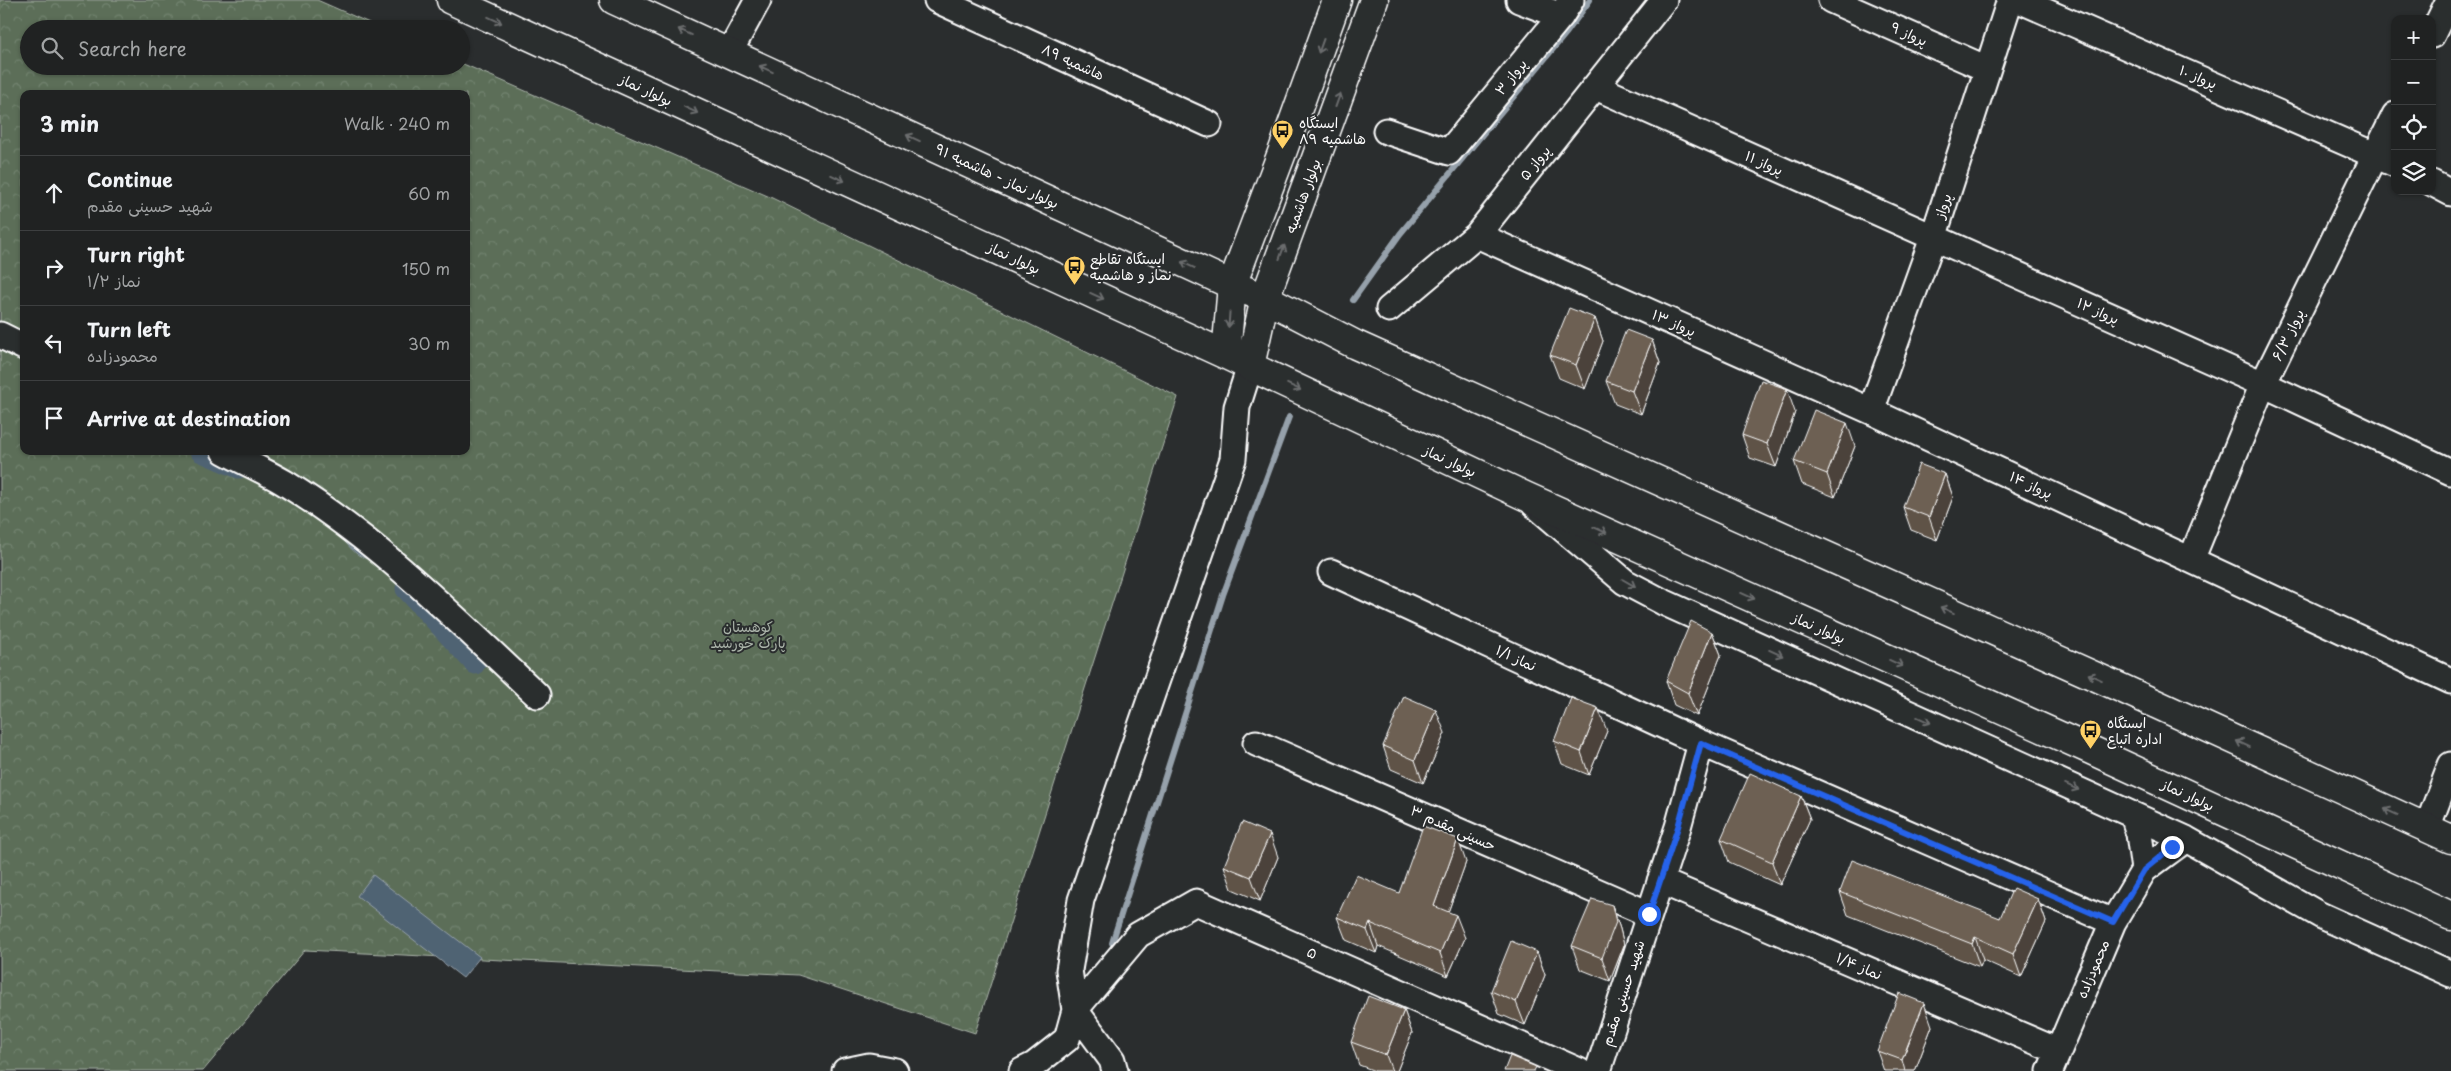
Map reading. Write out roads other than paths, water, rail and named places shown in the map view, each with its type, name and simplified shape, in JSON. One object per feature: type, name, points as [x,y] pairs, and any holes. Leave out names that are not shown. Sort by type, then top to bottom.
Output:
[{"type":"main road","name":"بولوار نماز","points":[[451,0],[1238,361],[1525,496],[2091,750],[2451,916]]},
{"type":"main road","points":[[614,0],[729,52]]},
{"type":"main road","points":[[1238,361],[1232,285],[1284,150],[1337,0]]},
{"type":"main road","name":"بولوار هاشمیه","points":[[1238,361],[1265,298],[1374,0]]},
{"type":"main road","name":"بولوار نماز - هاشمیه ۹۱","points":[[729,52],[1232,285],[1265,298]]},
{"type":"main road","points":[[1265,298],[1356,345],[2121,688],[2439,834]]},
{"type":"street","points":[[729,52],[758,0]]},
{"type":"street","name":"هاشمیه ۸۹","points":[[936,0],[1208,124]]},
{"type":"street","points":[[1519,0],[1566,8]]},
{"type":"street","name":"پرواز ۵","points":[[1389,308],[1477,235],[1664,0]]},
{"type":"street","name":"پرواز ۹","points":[[1831,0],[1986,69]]},
{"type":"street","name":"پرواز","points":[[1871,411],[1933,238],[1986,69],[2010,0]]},
{"type":"street","name":"پرواز ۱۰","points":[[2019,0],[2385,160]]},
{"type":"street","points":[[2436,27],[2449,0]]},
{"type":"street","name":"پرواز ۳","points":[[1386,131],[1449,152],[1566,8]]},
{"type":"street","name":"پرواز ۱۱","points":[[1596,87],[1933,238]]},
{"type":"street","name":"پرواز ۶/۳","points":[[2191,560],[2263,384],[2385,160],[2391,133]]},
{"type":"street","points":[[2436,185],[2451,193]]},
{"type":"street","name":"پرواز ۱۳","points":[[1477,235],[1871,411]]},
{"type":"street","name":"پرواز ۱۲","points":[[1933,238],[2263,384],[2451,472]]},
{"type":"street","points":[[0,335],[20,345]]},
{"type":"street","points":[[1022,1071],[1034,1065],[1067,1039],[1075,1010],[1068,970],[1081,900],[1233,459],[1238,361]]},
{"type":"street","name":"پرواز ۱۴","points":[[1871,411],[2451,681]]},
{"type":"street","points":[[232,455],[284,482],[338,519],[396,564],[537,695]]},
{"type":"street","points":[[1525,496],[1625,582],[1663,602],[2186,839],[2320,915],[2451,974]]},
{"type":"street","name":"نماز ۱/۱","points":[[1331,572],[1701,743],[2113,922]]},
{"type":"street","name":"حسینی مقدم ۳","points":[[1256,743],[1649,914]]},
{"type":"street","name":"شهید حسینی مقدم","points":[[1598,1071],[1660,882],[1701,743]]},
{"type":"street","points":[[2439,834],[2451,765]]},
{"type":"street","points":[[2133,815],[2139,834],[2144,870]]},
{"type":"street","name":"محمودزاده","points":[[2054,1061],[2113,922],[2144,870],[2186,839]]},
{"type":"street","name":"نماز ۱/۴","points":[[1660,882],[2054,1061]]},
{"type":"street","name":"۵","points":[[1075,1010],[1138,935],[1196,902],[1579,1071]]},
{"type":"street","points":[[1075,1010],[1112,1060],[1115,1071]]},
{"type":"street","points":[[845,1071],[869,1066],[895,1071]]},
{"type":"water","points":[[326,521],[369,559],[355,552],[332,530]]},
{"type":"water","points":[[373,875],[480,957],[463,978],[357,896]]},
{"type":"waterway","points":[[1353,300],[1400,234],[1567,32],[1590,0]]},
{"type":"waterway","points":[[1112,943],[1223,595],[1289,417]]},
{"type":"waterway","points":[[209,455],[239,468]]},
{"type":"waterway","points":[[406,589],[475,664]]},
{"type":"place","name":"ایستگاه هاشمیه ۸۹","points":[[1283,150]]},
{"type":"place","name":"ایستگاه تقاطع نماز و هاشمیه","points":[[1074,286]]},
{"type":"place","name":"ایستگاه اداره اتباع","points":[[2091,750]]},
{"type":"park label","name":"کوهستان پارک خورشید","points":[[748,636]]}]
